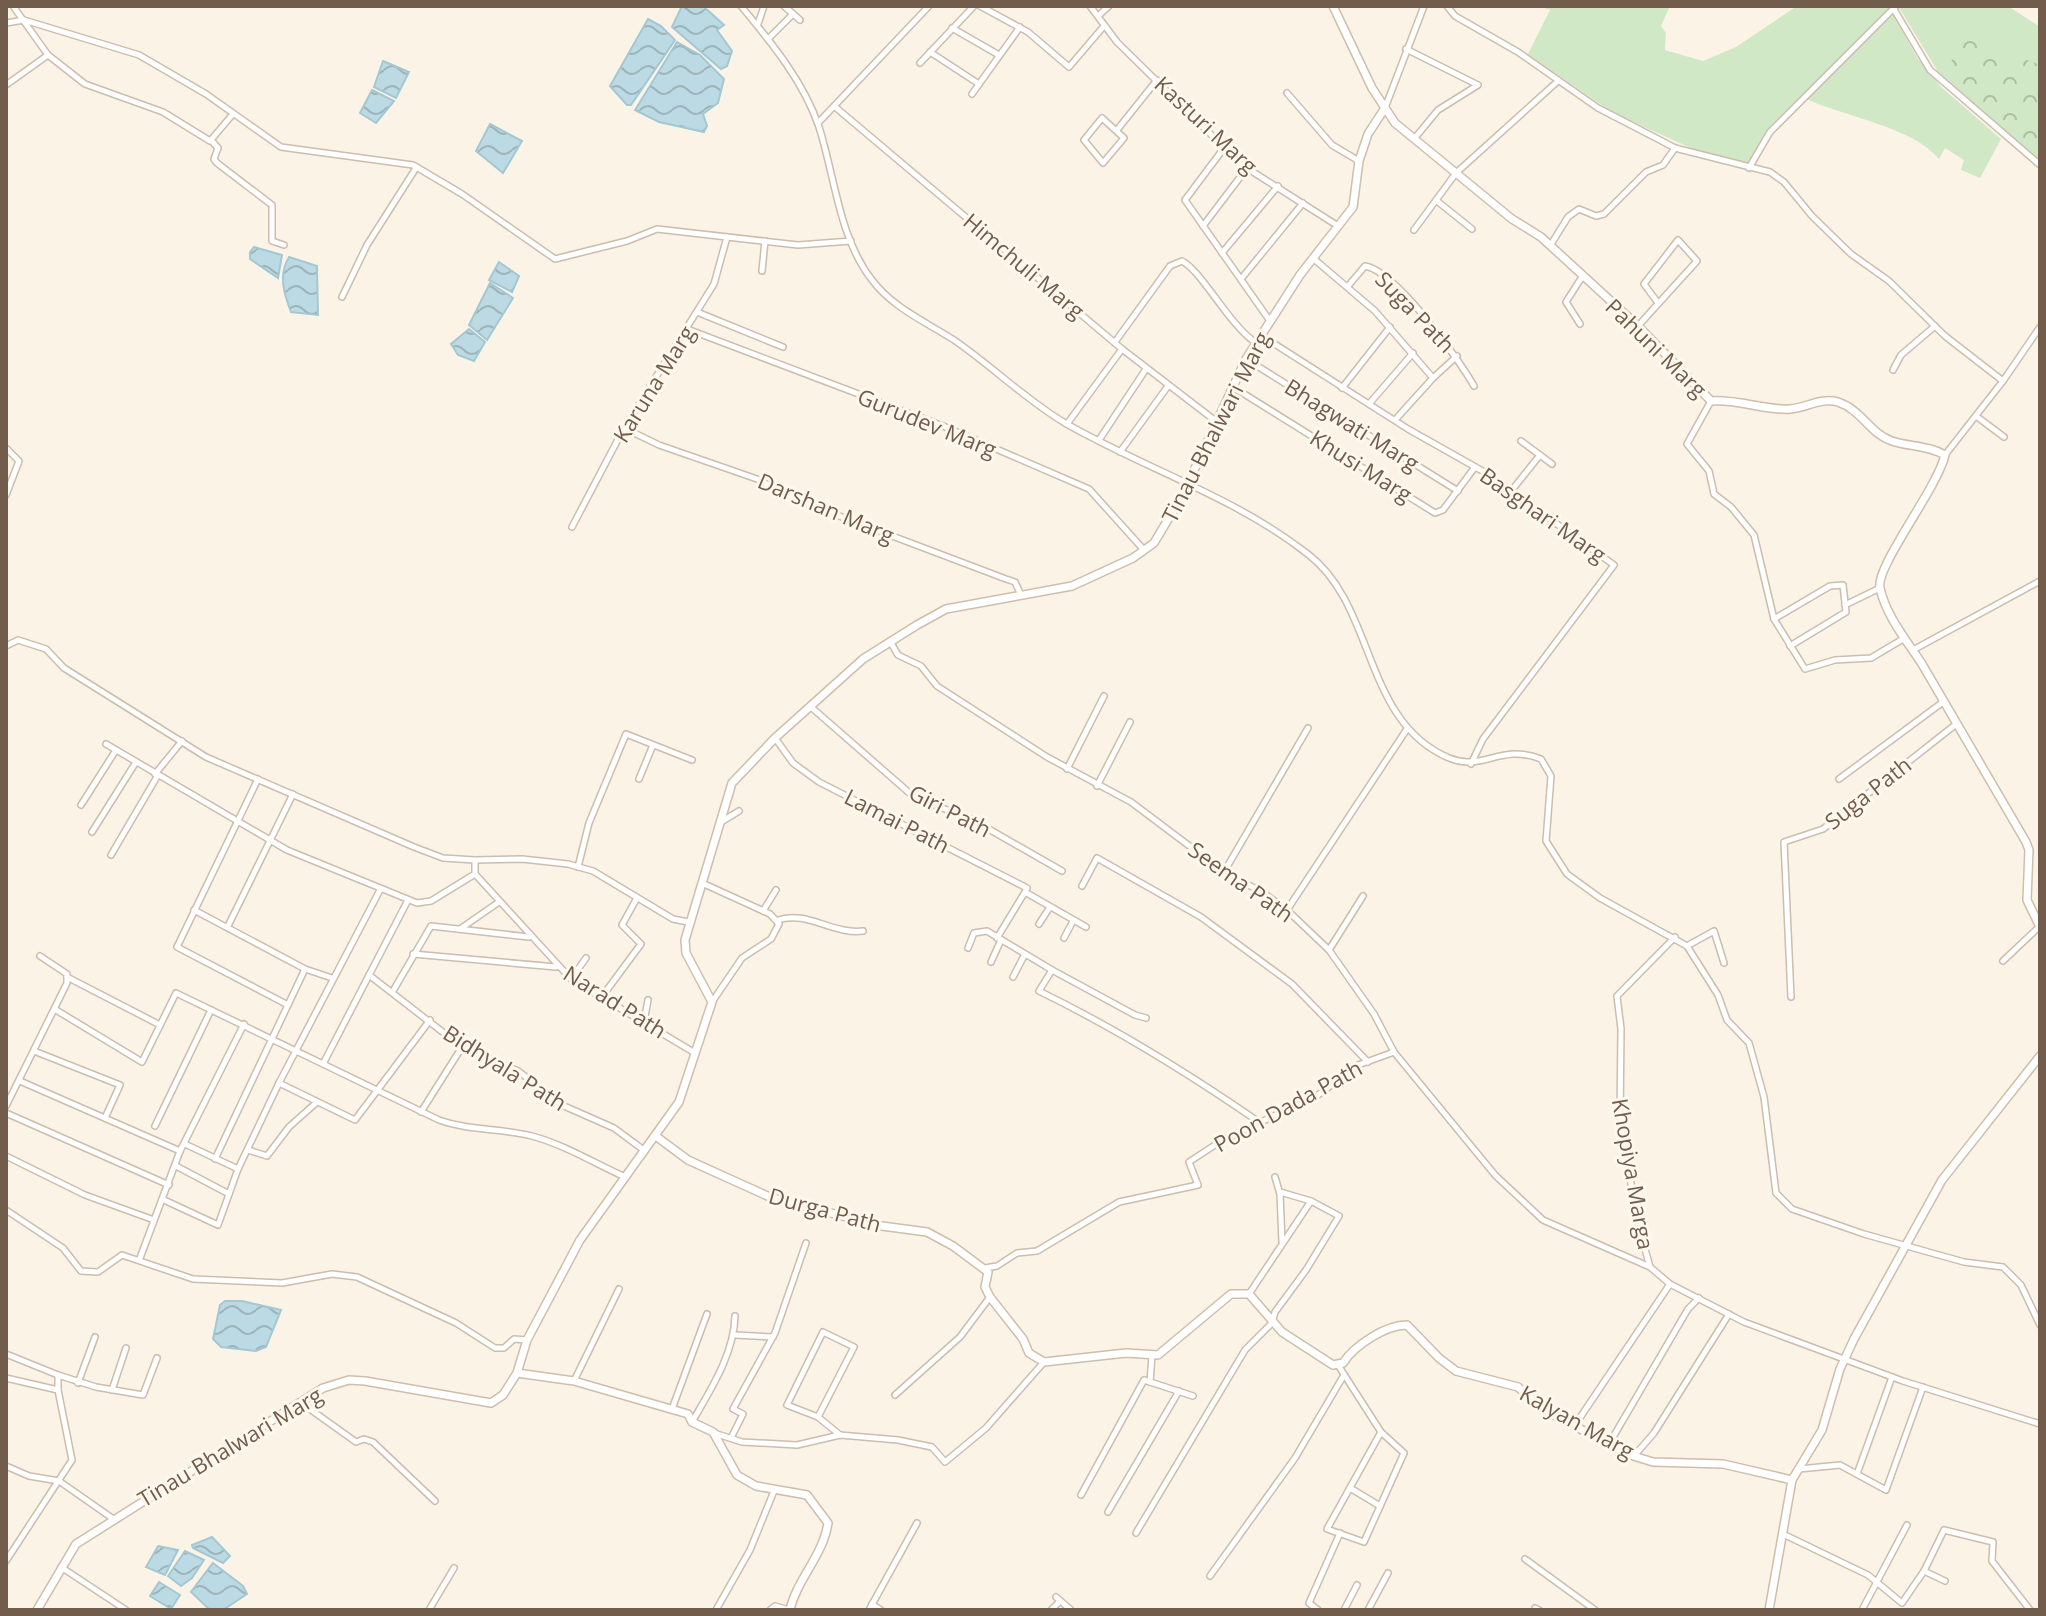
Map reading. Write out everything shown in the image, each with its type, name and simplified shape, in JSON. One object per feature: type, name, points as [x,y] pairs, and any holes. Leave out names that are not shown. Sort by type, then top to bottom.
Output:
[{"type":"street","points":[[13,6],[48,55],[85,84],[163,112],[211,140],[218,148],[214,159],[217,163],[272,205],[272,241],[284,245]]},
{"type":"street","points":[[741,6],[768,39],[818,123],[851,241],[872,281],[900,307],[953,340],[1067,424],[1188,483],[1264,525],[1323,568],[1348,606],[1373,668],[1407,729],[1443,754],[1471,764],[1519,752],[1541,759],[1551,776],[1546,841],[1567,874],[1600,898],[1687,946],[1718,995],[1727,1020],[1751,1046],[1764,1097],[1776,1193],[1792,1209],[1864,1234],[1907,1243],[1964,1262],[2003,1267],[2021,1285],[2040,1325]]},
{"type":"street","points":[[758,25],[764,6]]},
{"type":"street","points":[[784,6],[800,20]]},
{"type":"street","points":[[818,123],[929,6]]},
{"type":"street","points":[[920,63],[977,6],[1020,27],[1069,67],[1104,26]]},
{"type":"street","name":"Kasturi Marg","points":[[1090,6],[1104,26],[1224,148],[1247,168],[1339,226]]},
{"type":"street","points":[[1098,16],[1109,6]]},
{"type":"street","name":"Pahuni Marg","points":[[1333,6],[1385,108],[1414,139],[1550,247],[1638,326],[1711,401],[1750,402],[1790,409],[1811,402],[1837,401],[1864,417],[1875,432],[1891,441],[1930,447],[1945,455]]},
{"type":"street","name":"Tinau Bhalwari Marg","points":[[37,1610],[76,1544],[112,1518],[323,1388],[349,1380],[491,1403],[503,1395],[517,1373],[527,1340],[580,1240],[657,1137],[679,1102],[712,1002],[686,953],[688,922],[732,783],[775,738],[863,659],[946,609],[1072,586],[1154,543],[1188,483],[1246,359],[1356,198],[1359,161],[1368,134],[1385,108],[1424,6]]},
{"type":"street","points":[[1447,6],[1455,16],[1518,52],[1598,108],[1675,148],[1770,172],[1784,182],[1827,232],[1868,269],[1903,292],[1935,326],[2003,381]]},
{"type":"street","points":[[1749,168],[1770,132],[1893,7],[1930,70],[2040,165]]},
{"type":"street","points":[[768,39],[793,14]]},
{"type":"street","points":[[6,23],[24,20],[139,55],[281,147],[416,168],[462,194],[555,259],[627,241],[657,229],[798,245],[851,241]]},
{"type":"street","points":[[972,94],[1020,27]]},
{"type":"street","points":[[952,28],[999,55]]},
{"type":"street","points":[[1406,49],[1478,85],[1438,110],[1414,139]]},
{"type":"street","points":[[930,52],[979,84]]},
{"type":"street","points":[[6,85],[48,55]]},
{"type":"street","points":[[1117,130],[1157,80]]},
{"type":"street","points":[[1414,230],[1456,173],[1496,135],[1508,130],[1558,81]]},
{"type":"street","points":[[1287,93],[1332,145],[1359,161]]},
{"type":"street","name":"Himchuli Marg","points":[[834,106],[1146,369],[1217,422]]},
{"type":"street","points":[[211,140],[233,114]]},
{"type":"street","points":[[1102,118],[1117,130],[1124,141],[1101,162],[1085,144],[1085,136],[1102,118]]},
{"type":"street","points":[[1224,148],[1185,200],[1270,321]]},
{"type":"street","points":[[1550,247],[1572,212],[1579,209],[1596,216],[1604,214],[1646,172],[1663,165],[1675,148]]},
{"type":"street","points":[[342,297],[367,245],[416,168]]},
{"type":"street","points":[[1203,226],[1247,168]]},
{"type":"street","points":[[1222,253],[1278,186]]},
{"type":"street","points":[[1437,201],[1472,229]]},
{"type":"street","points":[[1241,279],[1303,203]]},
{"type":"street","name":"Karuna Marg","points":[[572,527],[624,428],[687,329],[720,269],[727,237]]},
{"type":"street","points":[[1638,326],[1697,261],[1678,240],[1644,288],[1658,303]]},
{"type":"street","points":[[762,271],[765,241]]},
{"type":"street","points":[[1314,259],[1348,286],[1390,327],[1433,378]]},
{"type":"street","points":[[1115,342],[1170,266],[1182,261],[1195,271],[1243,335],[1256,343]]},
{"type":"street","name":"Suga Path","points":[[1348,286],[1369,265],[1397,288],[1457,356],[1474,386]]},
{"type":"street","points":[[1580,324],[1566,302],[1582,277]]},
{"type":"street","points":[[697,312],[783,347]]},
{"type":"street","points":[[1893,370],[1901,355],[1935,326]]},
{"type":"street","points":[[1342,388],[1390,327]]},
{"type":"street","points":[[2003,961],[2040,926],[2027,900],[2029,850],[1913,650],[1903,639],[1880,588],[1882,570],[1932,489],[1945,455],[2003,381],[2040,327]]},
{"type":"street","name":"Gurudev Marg","points":[[687,329],[943,426],[1089,489],[1144,550]]},
{"type":"street","name":"Basghari Marg","points":[[1262,336],[1512,490],[1614,565],[1483,739],[1471,764]]},
{"type":"street","points":[[1067,424],[1122,349]]},
{"type":"street","points":[[1369,404],[1413,353]]},
{"type":"street","points":[[1395,420],[1457,356]]},
{"type":"street","name":"Bhagwati Marg","points":[[1246,359],[1458,491]]},
{"type":"street","points":[[1099,440],[1146,369]]},
{"type":"street","points":[[1120,452],[1168,386]]},
{"type":"street","name":"Khusi Marg","points":[[1233,387],[1435,513],[1443,510],[1475,467]]},
{"type":"street","points":[[1711,401],[1687,444],[1709,471],[1714,494],[1754,535],[1774,619],[1805,669],[1811,670],[1835,660],[1871,658],[1903,639]]},
{"type":"street","points":[[1976,416],[2004,437]]},
{"type":"street","name":"Darshan Marg","points":[[624,428],[659,445],[757,479],[805,503],[1015,582],[1021,596]]},
{"type":"street","points":[[1521,441],[1552,464]]},
{"type":"street","points":[[6,448],[19,461],[6,495]]},
{"type":"street","points":[[1512,490],[1540,455]]},
{"type":"street","points":[[1913,650],[2040,581]]},
{"type":"street","points":[[1774,619],[1836,584],[1843,585],[1846,612],[1790,646]]},
{"type":"street","points":[[1845,605],[1880,588]]},
{"type":"street","points":[[6,646],[18,640],[46,649],[64,668],[206,757],[443,858],[522,859],[578,867],[611,878],[673,919],[688,922]]},
{"type":"street","name":"Seema Path","points":[[890,641],[898,655],[921,666],[937,686],[1067,769],[1131,802],[1224,872],[1262,892],[1287,910],[1329,950],[1374,1014],[1394,1052],[1495,1175],[1543,1220],[1650,1267]]},
{"type":"street","points":[[1067,769],[1104,696]]},
{"type":"street","points":[[1839,779],[1943,702]]},
{"type":"street","name":"Giri Path","points":[[811,707],[914,797],[973,820],[1062,871]]},
{"type":"street","points":[[1097,786],[1130,722]]},
{"type":"street","name":"Suga Path","points":[[1791,997],[1784,842],[1823,829],[1955,725]]},
{"type":"street","points":[[1224,872],[1308,728]]},
{"type":"street","points":[[1287,910],[1407,729]]},
{"type":"street","points":[[578,867],[585,837],[622,737],[630,734],[692,760]]},
{"type":"street","name":"Lamai Path","points":[[775,738],[793,763],[819,782],[1027,888],[1025,892],[1086,927]]},
{"type":"street","points":[[111,855],[157,774],[182,741]]},
{"type":"street","points":[[106,744],[269,840],[408,900],[431,901],[475,874],[475,860]]},
{"type":"street","points":[[639,779],[653,745]]},
{"type":"street","points":[[81,805],[116,750]]},
{"type":"street","points":[[92,832],[136,762]]},
{"type":"street","points":[[258,779],[177,947],[288,1005]]},
{"type":"street","points":[[228,926],[293,794]]},
{"type":"street","points":[[721,822],[739,811]]},
{"type":"street","points":[[1082,886],[1097,858],[1201,917],[1292,984],[1368,1062]]},
{"type":"street","name":"Narad Path","points":[[475,874],[529,937],[571,979],[696,1053]]},
{"type":"street","points":[[702,883],[778,920],[792,917],[846,932],[863,931]]},
{"type":"street","points":[[164,1200],[216,1226],[238,1169],[279,1083],[380,890]]},
{"type":"street","points":[[763,911],[776,890]]},
{"type":"street","points":[[991,962],[999,939],[1025,892]]},
{"type":"street","points":[[1329,950],[1363,896]]},
{"type":"street","points":[[601,998],[641,944],[622,925],[637,898]]},
{"type":"street","points":[[323,1064],[408,900]]},
{"type":"street","points":[[460,929],[499,902]]},
{"type":"street","points":[[1039,924],[1050,907]]},
{"type":"street","points":[[194,910],[305,969],[332,978]]},
{"type":"street","points":[[712,1002],[742,958],[775,934],[778,920]]},
{"type":"street","points":[[1064,938],[1073,921]]},
{"type":"street","points":[[393,991],[429,927],[529,937]]},
{"type":"street","points":[[968,948],[974,933],[980,930],[1146,1018]]},
{"type":"street","points":[[1687,946],[1714,931],[1724,963]]},
{"type":"street","name":"Khopiya Marga","points":[[1675,937],[1617,996],[1616,1002],[1621,1029],[1620,1120],[1638,1224],[1650,1267],[1670,1284],[1729,1314],[1892,1377],[2040,1424]]},
{"type":"street","points":[[413,954],[558,967]]},
{"type":"street","points":[[1013,977],[1025,954]]},
{"type":"street","points":[[40,956],[61,968],[67,977],[160,1025]]},
{"type":"street","points":[[571,979],[586,958]]},
{"type":"street","points":[[215,1159],[305,969]]},
{"type":"street","points":[[1052,970],[1039,991],[1104,1023],[1183,1069],[1260,1122]]},
{"type":"street","name":"Bidhyala Path","points":[[369,975],[462,1047],[518,1071],[564,1106],[614,1128],[646,1152]]},
{"type":"street","points":[[6,1106],[56,1010],[67,977]]},
{"type":"street","points":[[56,1010],[142,1062],[176,993],[421,1112],[472,1129],[530,1136],[568,1149],[626,1178]]},
{"type":"street","points":[[644,1022],[648,1000]]},
{"type":"street","points":[[155,1126],[211,1010]]},
{"type":"street","points":[[279,1083],[355,1120],[430,1020]]},
{"type":"street","points":[[140,1258],[180,1151],[244,1024]]},
{"type":"street","points":[[421,1112],[462,1047]]},
{"type":"street","points":[[34,1051],[120,1085],[105,1118]]},
{"type":"street","name":"Poon Dada Path","points":[[985,1268],[997,1266],[1017,1253],[1037,1251],[1066,1236],[1091,1215],[1119,1202],[1198,1185],[1189,1162],[1221,1141],[1318,1095],[1368,1062],[1394,1052]]},
{"type":"street","points":[[1769,1610],[1785,1535],[1792,1480],[1822,1430],[1844,1359],[1942,1180],[2040,1056]]},
{"type":"street","points":[[19,1081],[180,1151]]},
{"type":"street","points":[[248,1150],[267,1156],[289,1127],[317,1102]]},
{"type":"street","points":[[6,1113],[169,1185]]},
{"type":"street","name":"Durga Path","points":[[657,1137],[688,1160],[772,1198],[882,1226],[927,1232],[985,1268]]},
{"type":"street","points":[[185,1143],[238,1169]]},
{"type":"street","points":[[6,1156],[85,1195],[154,1220]]},
{"type":"street","points":[[176,1166],[229,1194]]},
{"type":"street","points":[[1275,1177],[1280,1192],[1282,1243]]},
{"type":"street","points":[[1136,1533],[1245,1350],[1272,1323],[1275,1312],[1306,1270],[1339,1216],[1311,1201],[1280,1192]]},
{"type":"street","points":[[1249,1294],[1311,1201]]},
{"type":"street","points":[[6,1210],[63,1248],[76,1268],[98,1272],[122,1255],[205,1280],[242,1278],[282,1283],[344,1274],[445,1317],[495,1348],[504,1348],[514,1339],[527,1340]]},
{"type":"street","points":[[731,1438],[743,1414],[733,1409],[773,1337],[806,1243]]},
{"type":"street","points":[[985,1268],[985,1287],[990,1297],[1023,1339],[1029,1353],[1044,1362],[1126,1353],[1152,1355],[1182,1338],[1231,1294],[1249,1294]]},
{"type":"street","points":[[1575,1425],[1670,1284]]},
{"type":"street","points":[[574,1381],[619,1289]]},
{"type":"street","points":[[1249,1294],[1272,1323],[1294,1342],[1338,1365],[1381,1432],[1404,1453],[1364,1542],[1327,1529],[1381,1432]]},
{"type":"street","points":[[895,1395],[960,1337],[990,1297]]},
{"type":"street","points":[[1609,1444],[1688,1309],[1699,1298]]},
{"type":"street","points":[[672,1409],[707,1314]]},
{"type":"street","points":[[1634,1456],[1654,1433],[1729,1314]]},
{"type":"street","points":[[692,1422],[735,1335],[735,1316]]},
{"type":"street","name":"Kalyan Marg","points":[[1338,1365],[1352,1349],[1397,1325],[1407,1325],[1456,1371],[1518,1387],[1543,1409],[1634,1456],[1675,1465],[1723,1464],[1792,1480]]},
{"type":"street","points":[[818,1417],[854,1347],[823,1332],[787,1405],[818,1417],[840,1435]]},
{"type":"street","points":[[735,1335],[773,1337]]},
{"type":"street","points":[[78,1383],[95,1337]]},
{"type":"street","points":[[112,1390],[126,1348]]},
{"type":"street","points":[[6,1354],[78,1383],[143,1395],[157,1358]]},
{"type":"street","points":[[1150,1382],[1152,1355]]},
{"type":"street","points":[[517,1373],[574,1381],[672,1409],[688,1414],[692,1422],[713,1432],[742,1442],[797,1445],[840,1435],[932,1447],[945,1462],[986,1428],[1044,1362]]},
{"type":"street","points":[[6,1561],[72,1460],[58,1390],[58,1375]]},
{"type":"street","points":[[1210,1576],[1295,1458],[1344,1375]]},
{"type":"street","points":[[1857,1474],[1892,1377]]},
{"type":"street","points":[[6,1378],[58,1390]]},
{"type":"street","points":[[1081,1495],[1144,1380],[1193,1396]]},
{"type":"street","points":[[1799,1469],[1833,1464],[1883,1490],[1888,1489],[1923,1387]]},
{"type":"street","points":[[1108,1512],[1179,1391]]},
{"type":"street","points":[[300,1402],[356,1442],[364,1439],[373,1442],[435,1501]]},
{"type":"street","points":[[713,1432],[737,1475],[774,1491],[790,1490],[807,1495],[828,1523],[821,1550],[790,1610],[775,1606],[770,1610]]},
{"type":"street","points":[[6,1466],[29,1476],[59,1481],[112,1518]]},
{"type":"street","points":[[1350,1488],[1380,1506]]},
{"type":"street","points":[[716,1610],[750,1550],[774,1491]]},
{"type":"street","points":[[881,1610],[868,1608],[917,1523]]},
{"type":"street","points":[[1862,1610],[1907,1525]]},
{"type":"street","points":[[1785,1535],[1877,1581],[1904,1603],[1944,1530],[1993,1542],[1992,1561],[2030,1610]]},
{"type":"street","points":[[1318,1610],[1309,1603],[1340,1533]]},
{"type":"street","points":[[1525,1559],[1595,1610]]},
{"type":"street","points":[[61,1567],[126,1610]]},
{"type":"street","points":[[429,1610],[454,1568]]},
{"type":"street","points":[[1924,1571],[1945,1581]]},
{"type":"street","points":[[1368,1610],[1388,1573]]},
{"type":"street","points":[[1344,1610],[1357,1585]]},
{"type":"street","points":[[1051,1610],[1058,1599],[1071,1610]]},
{"type":"green space","points":[[1539,6],[1670,6],[1661,26],[1666,33],[1665,50],[1703,61],[1736,47],[1797,6],[1890,8],[1771,125],[1747,165],[1691,148],[1613,113],[1528,54],[1550,10]]},
{"type":"green space","points":[[1898,6],[2008,6],[2040,27],[2040,164],[1951,89],[1951,83],[1943,80]]},
{"type":"green space","points":[[1892,13],[1918,59],[1941,87],[2001,139],[1980,178],[1961,170],[1964,160],[1945,148],[1939,159],[1927,148],[1895,130],[1806,99]]},
{"type":"green space","points":[[1971,38],[2040,65],[2040,158],[1951,83],[1949,72],[1954,54],[1963,39]]},
{"type":"water","points":[[682,6],[703,6],[724,25],[717,30],[732,51],[727,66],[721,69],[672,27]]},
{"type":"water","points":[[648,19],[661,26],[675,40],[631,105],[627,105],[610,86]]},
{"type":"water","points":[[677,42],[700,55],[724,79],[718,103],[703,114],[707,126],[704,132],[659,122],[635,110]]},
{"type":"water","points":[[383,61],[409,72],[396,98],[374,87]]},
{"type":"water","points":[[372,90],[394,101],[376,123],[360,113]]},
{"type":"water","points":[[490,124],[522,141],[503,173],[476,151]]},
{"type":"water","points":[[254,247],[282,255],[278,278],[250,259]]},
{"type":"water","points":[[289,257],[317,266],[318,315],[291,312],[283,278]]},
{"type":"water","points":[[499,262],[519,276],[512,292],[489,280]]},
{"type":"water","points":[[490,283],[513,298],[487,340],[469,325]]},
{"type":"water","points":[[469,329],[485,342],[474,361],[458,355],[451,344]]},
{"type":"water","points":[[225,1301],[242,1301],[281,1310],[266,1347],[256,1351],[221,1347],[213,1339],[220,1305]]},
{"type":"water","points":[[212,1537],[230,1556],[223,1563],[193,1548],[192,1545]]},
{"type":"water","points":[[158,1546],[178,1550],[165,1575],[146,1567]]},
{"type":"water","points":[[185,1551],[204,1560],[192,1578],[181,1586],[168,1576]]},
{"type":"water","points":[[213,1563],[243,1586],[247,1594],[223,1610],[210,1610],[191,1592]]},
{"type":"water","points":[[159,1582],[180,1595],[171,1609],[150,1596]]}]
